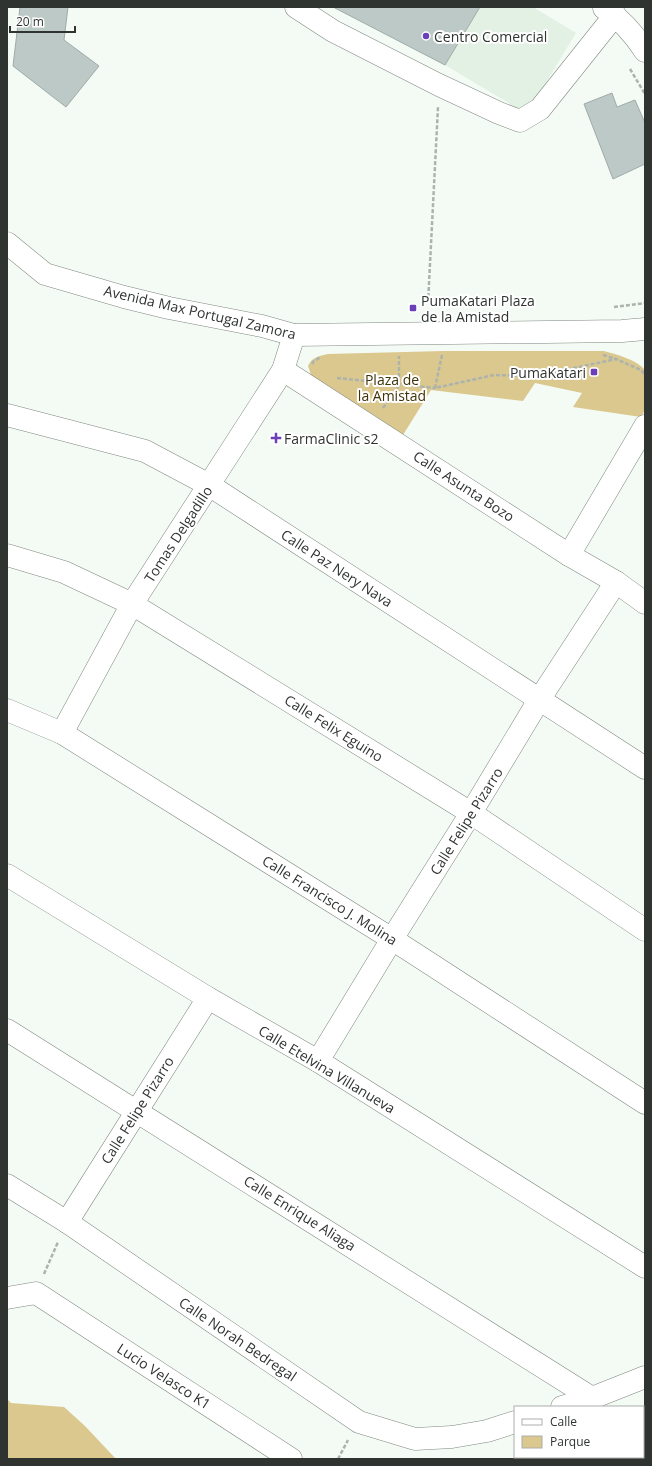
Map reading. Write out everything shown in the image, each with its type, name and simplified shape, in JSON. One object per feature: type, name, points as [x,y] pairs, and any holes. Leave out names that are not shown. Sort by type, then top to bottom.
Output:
[{"type":"street","points":[[296,7],[333,31],[439,85],[498,113],[520,121],[540,109],[609,11],[637,38],[645,51]]},
{"type":"street","name":"Avenida Max Portugal Zamora","points":[[11,253],[45,274],[81,285],[169,308],[262,326],[294,335],[622,332],[645,328]]},
{"type":"street","points":[[622,332],[645,346]]},
{"type":"street","name":"Tomas Delgadillo","points":[[62,733],[132,604],[283,370],[294,335]]},
{"type":"street","name":"Calle Asunta Bozo","points":[[283,370],[570,555],[616,582],[645,603]]},
{"type":"street","name":"Calle Paz Nery Nava","points":[[7,415],[145,451],[209,485],[645,768]]},
{"type":"street","points":[[570,555],[645,426]]},
{"type":"street","name":"Calle Felix Eguino","points":[[7,555],[64,572],[132,604],[471,813],[645,930]]},
{"type":"street","name":"Calle Felipe Pizarro","points":[[318,1061],[539,700],[616,582]]},
{"type":"street","name":"Calle Francisco J. Molina","points":[[7,710],[62,733],[392,939],[645,1103]]},
{"type":"street","name":"Calle Etelvina Villanueva","points":[[7,875],[208,998],[318,1061],[645,1267]]},
{"type":"street","name":"Calle Felipe Pizarro","points":[[67,1222],[136,1110],[208,998]]},
{"type":"street","name":"Calle Enrique Aliaga","points":[[7,1030],[592,1398]]},
{"type":"street","name":"Calle Norah Bedregal","points":[[7,1185],[67,1222],[359,1422],[415,1439],[487,1431],[514,1422]]},
{"type":"street","points":[[7,1298],[36,1293]]},
{"type":"street","name":"Lucio Velasco K1","points":[[36,1293],[291,1459]]},
{"type":"street","points":[[565,1406],[592,1398],[645,1377]]},
{"type":"path","points":[[628,66],[645,94]]},
{"type":"path","points":[[428,303],[439,85]]},
{"type":"path","points":[[608,307],[645,303]]},
{"type":"path","points":[[596,355],[604,355],[642,369],[645,375]]},
{"type":"path","points":[[391,356],[406,356]]},
{"type":"path","points":[[381,411],[399,384],[399,356]]},
{"type":"path","points":[[435,356],[442,356],[435,388]]},
{"type":"path","points":[[312,370],[314,361],[324,357]]},
{"type":"path","points":[[336,378],[435,388],[494,375],[537,376],[616,359]]},
{"type":"path","points":[[36,1293],[67,1222]]},
{"type":"shaded area","points":[[480,7],[533,7],[576,33],[527,114],[445,65]]},
{"type":"green space","name":"Plaza de la Amistad","points":[[443,351],[604,351],[632,360],[645,370],[645,410],[641,417],[573,407],[582,393],[535,383],[523,401],[431,390],[403,435],[317,381],[311,375],[308,366],[319,356],[328,354]]},
{"type":"green space","points":[[7,1399],[11,1403],[64,1407],[85,1426],[116,1459],[7,1459]]},
{"type":"building","points":[[20,7],[68,7],[64,40],[99,66],[66,107],[13,66]]},
{"type":"building","name":"Centro Comercial","points":[[333,7],[480,7],[445,65]]},
{"type":"building","points":[[612,93],[617,107],[635,100],[645,123],[645,164],[613,179],[584,104]]},
{"type":"place","name":"Centro Comercial","points":[[426,36]]},
{"type":"place","name":"PumaKatari Plaza de la Amistad","points":[[413,308]]},
{"type":"place","name":"PumaKatari","points":[[594,372]]},
{"type":"place","name":"FarmaClinic s2","points":[[276,438]]}]
